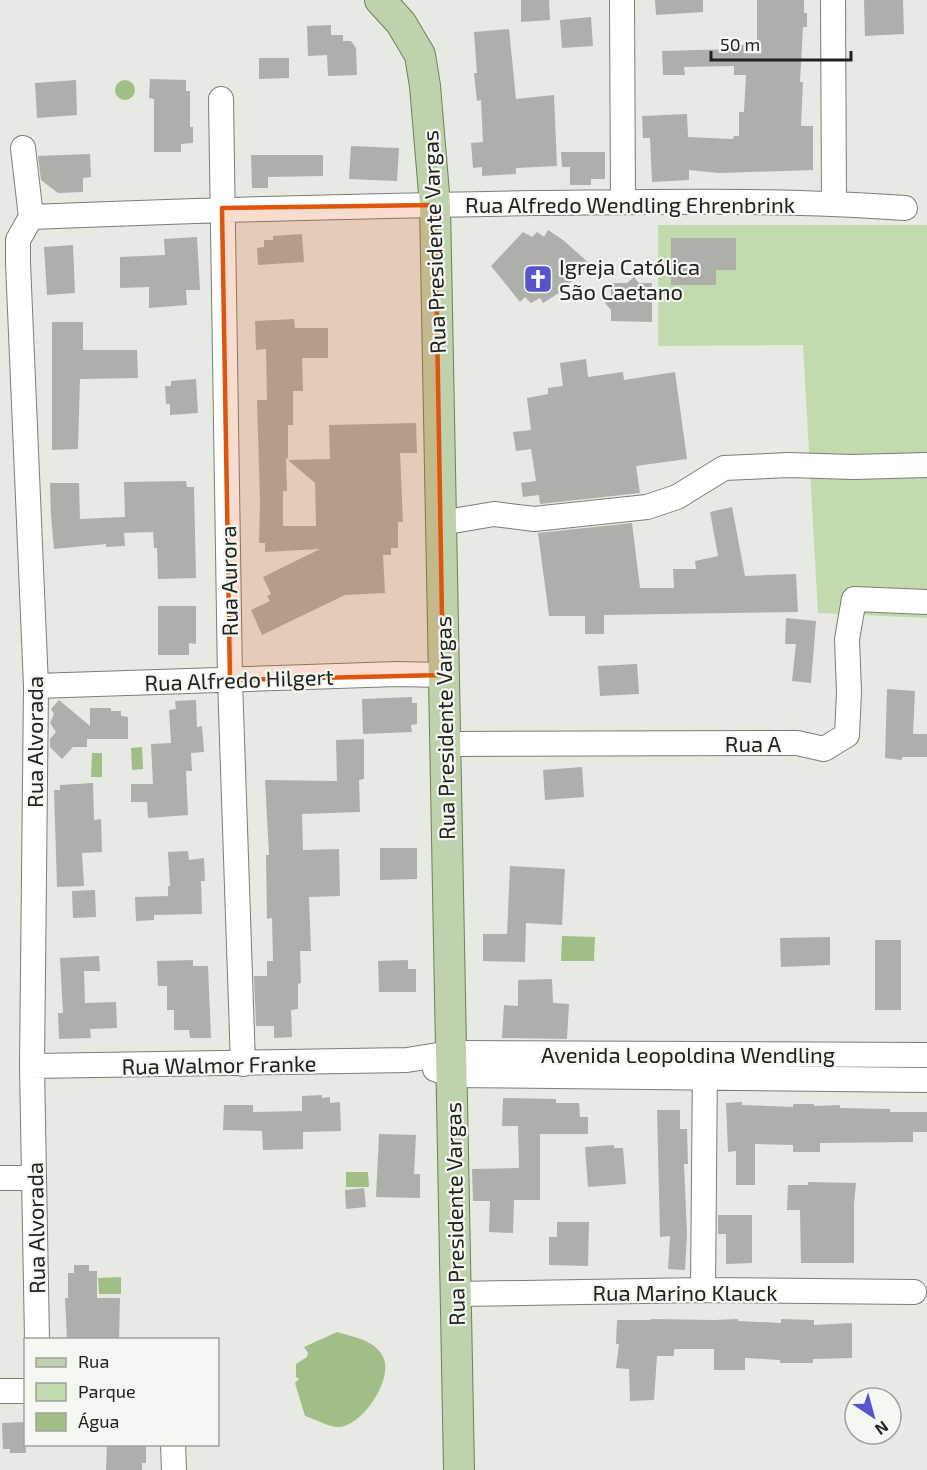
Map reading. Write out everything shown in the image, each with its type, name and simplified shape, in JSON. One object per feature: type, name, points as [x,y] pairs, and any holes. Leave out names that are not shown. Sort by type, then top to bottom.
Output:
[{"type":"main road","name":"Rua Presidente Vargas","points":[[380,0],[401,23],[420,55],[425,86],[435,205],[459,1470]]},
{"type":"street","points":[[622,0],[623,202]]},
{"type":"street","points":[[833,0],[834,203]]},
{"type":"street","name":"Rua Aurora","points":[[221,99],[230,680],[243,1064]]},
{"type":"street","points":[[23,148],[31,217]]},
{"type":"street","name":"Rua Alfredo Wendling Ehrenbrink","points":[[31,217],[222,208],[623,202],[834,203],[905,208]]},
{"type":"street","name":"Rua Alvorada","points":[[31,217],[18,240],[18,263],[36,686],[32,1066],[37,1338]]},
{"type":"street","points":[[441,522],[494,514],[534,519],[647,507],[677,497],[724,468],[789,465],[853,467],[927,465]]},
{"type":"street","name":"Rua A","points":[[444,744],[797,743],[825,750],[847,735],[849,692],[846,639],[854,599],[927,602]]},
{"type":"street","name":"Rua Alfredo Hilgert","points":[[36,686],[397,674],[443,675]]},
{"type":"street","name":"Avenida Leopoldina Wendling","points":[[450,1064],[705,1065],[927,1055]]},
{"type":"street","name":"Rua Walmor Franke","points":[[32,1066],[407,1060],[450,1064]]},
{"type":"street","points":[[703,1290],[705,1065]]},
{"type":"street","name":"Avenida Leopoldina Wendling","points":[[705,1065],[927,1080]]},
{"type":"street","points":[[0,1178],[33,1178]]},
{"type":"street","name":"Rua Marino Klauck","points":[[456,1294],[703,1290],[914,1292]]},
{"type":"street","points":[[0,1391],[24,1391]]},
{"type":"street","points":[[173,1446],[174,1470]]},
{"type":"highlighted area","points":[[435,205],[443,675],[230,680],[222,208]]},
{"type":"green space","points":[[658,225],[927,225],[927,618],[818,613],[803,345],[658,346]]},
{"type":"water","points":[[125,80],[132,83],[135,90],[132,97],[125,100],[118,97],[115,90],[118,83]]},
{"type":"water","points":[[142,747],[143,769],[132,770],[131,748]]},
{"type":"water","points":[[92,753],[102,753],[102,777],[91,777]]},
{"type":"water","points":[[562,936],[595,937],[594,961],[561,961]]},
{"type":"water","points":[[346,1172],[368,1172],[369,1187],[346,1187]]},
{"type":"water","points":[[121,1277],[121,1294],[99,1294],[98,1278]]},
{"type":"water","points":[[337,1332],[364,1340],[376,1347],[384,1359],[385,1368],[384,1378],[374,1400],[358,1418],[340,1427],[327,1425],[305,1416],[295,1383],[299,1379],[296,1377],[296,1364],[307,1357],[308,1353],[304,1347]]},
{"type":"building","points":[[521,0],[549,0],[550,20],[521,22]]},
{"type":"building","points":[[655,0],[703,0],[703,12],[656,15]]},
{"type":"building","points":[[757,0],[804,0],[807,27],[803,27],[800,82],[803,82],[801,126],[813,126],[813,170],[719,173],[689,170],[689,180],[652,182],[650,138],[643,138],[642,116],[687,114],[688,137],[733,139],[734,136],[739,136],[739,112],[744,112],[746,75],[734,75],[734,66],[684,67],[685,75],[663,75],[662,51],[734,49],[734,45],[757,45]]},
{"type":"building","points":[[864,0],[903,0],[904,34],[865,36]]},
{"type":"building","points":[[591,17],[593,46],[562,48],[560,20]]},
{"type":"building","points":[[331,25],[331,35],[343,35],[343,41],[351,41],[356,48],[357,75],[328,76],[327,55],[308,56],[307,26]]},
{"type":"building","points":[[509,29],[516,99],[554,95],[557,166],[516,168],[516,174],[482,176],[482,167],[473,168],[471,143],[483,142],[481,100],[477,101],[474,73],[477,73],[474,32]]},
{"type":"building","points":[[259,58],[289,58],[289,78],[259,79]]},
{"type":"building","points":[[150,79],[186,80],[186,91],[190,91],[190,127],[193,127],[193,143],[181,144],[181,152],[154,152],[154,99],[149,98]]},
{"type":"building","points":[[76,80],[77,115],[37,118],[35,83]]},
{"type":"building","points":[[351,146],[399,148],[397,181],[349,179]]},
{"type":"building","points":[[561,152],[605,152],[605,179],[591,179],[591,185],[570,185],[570,167],[562,167]]},
{"type":"building","points":[[90,154],[91,177],[83,178],[83,192],[58,193],[41,180],[38,156]]},
{"type":"building","points":[[251,155],[323,155],[323,176],[268,177],[268,188],[252,188]]},
{"type":"building","name":"Igreja Católica São Caetano","points":[[548,230],[590,264],[562,291],[543,303],[540,298],[531,303],[525,297],[520,302],[491,266],[523,232],[532,237],[537,232],[544,237]]},
{"type":"building","points":[[302,234],[304,262],[258,265],[257,248],[264,247],[264,240],[273,240],[273,236]]},
{"type":"building","points":[[197,237],[200,290],[186,290],[187,305],[149,308],[149,287],[120,288],[120,257],[165,255],[164,239]]},
{"type":"building","points":[[671,238],[736,238],[736,270],[716,270],[716,285],[671,285]]},
{"type":"building","points":[[73,245],[75,293],[47,295],[44,247]]},
{"type":"building","points":[[634,277],[639,283],[652,283],[652,322],[611,321],[611,310],[605,303],[611,297],[611,283],[627,283]]},
{"type":"building","points":[[294,319],[295,328],[328,328],[328,358],[302,358],[303,391],[293,391],[293,425],[288,425],[288,459],[286,458],[287,491],[283,491],[283,526],[316,526],[315,483],[288,460],[330,459],[329,425],[416,423],[417,453],[400,453],[403,522],[398,522],[398,548],[391,548],[391,555],[383,555],[385,593],[345,595],[262,635],[251,610],[270,601],[267,596],[271,594],[263,577],[320,549],[265,552],[265,543],[259,543],[257,400],[267,400],[266,349],[256,350],[255,321]]},
{"type":"building","points":[[52,322],[83,322],[83,350],[137,350],[138,378],[80,379],[78,449],[52,450]]},
{"type":"building","points":[[586,359],[588,377],[623,372],[624,380],[675,372],[687,459],[636,466],[640,493],[540,504],[539,495],[523,497],[521,483],[536,481],[531,449],[516,451],[513,432],[531,430],[527,398],[548,394],[548,388],[563,386],[560,363]]},
{"type":"building","points":[[196,379],[198,413],[170,415],[170,404],[166,404],[165,386],[171,386],[171,381]]},
{"type":"building","points":[[186,481],[187,487],[194,487],[196,578],[158,579],[157,548],[154,548],[153,532],[124,533],[125,546],[106,547],[106,544],[54,549],[50,483],[79,483],[80,519],[125,517],[124,482]]},
{"type":"building","points":[[732,507],[745,576],[796,574],[798,612],[604,615],[604,634],[585,634],[585,616],[549,616],[538,533],[632,523],[640,588],[674,588],[673,569],[696,569],[695,561],[718,556],[710,512]]},
{"type":"building","points":[[158,606],[196,606],[196,644],[189,643],[189,655],[158,655]]},
{"type":"building","points":[[786,618],[816,621],[811,683],[792,681],[796,644],[785,644]]},
{"type":"building","points":[[637,664],[639,694],[600,696],[598,666]]},
{"type":"building","points":[[887,689],[915,691],[913,734],[927,734],[927,757],[902,757],[902,760],[885,758]]},
{"type":"building","points":[[412,697],[412,703],[417,703],[417,724],[411,725],[412,732],[363,734],[362,699]]},
{"type":"building","points":[[59,700],[90,726],[90,708],[111,708],[111,711],[121,711],[121,716],[128,717],[128,739],[87,739],[87,747],[73,747],[62,759],[50,747],[50,739],[56,732],[50,723],[54,714],[51,709]]},
{"type":"building","points":[[196,700],[197,727],[202,726],[204,752],[191,753],[192,771],[186,771],[188,815],[148,818],[147,802],[131,802],[131,784],[153,784],[151,744],[171,743],[169,710],[176,709],[175,701]]},
{"type":"building","points":[[364,739],[364,779],[359,780],[360,812],[302,814],[303,850],[339,849],[340,896],[309,897],[311,951],[300,951],[301,983],[298,984],[298,1009],[291,1010],[292,1037],[274,1038],[274,1026],[256,1026],[254,976],[267,976],[267,961],[273,961],[272,918],[267,919],[266,855],[269,855],[265,780],[337,781],[336,740]]},
{"type":"building","points":[[582,767],[584,797],[545,800],[543,770]]},
{"type":"building","points":[[93,783],[94,820],[101,819],[102,852],[82,853],[84,886],[57,887],[54,790],[60,790],[60,785]]},
{"type":"building","points":[[380,848],[417,848],[417,879],[380,880]]},
{"type":"building","points":[[188,851],[189,860],[204,858],[205,881],[201,881],[202,914],[154,915],[154,920],[136,921],[135,897],[168,896],[168,886],[170,886],[168,852]]},
{"type":"building","points":[[510,866],[565,869],[562,925],[526,923],[525,962],[483,961],[483,934],[507,934]]},
{"type":"building","points":[[95,890],[96,917],[73,918],[72,891]]},
{"type":"building","points":[[830,937],[830,965],[781,967],[780,938]]},
{"type":"building","points":[[875,940],[901,940],[901,1010],[875,1010]]},
{"type":"building","points":[[99,956],[100,971],[84,971],[85,1003],[116,1002],[117,1028],[90,1029],[91,1038],[59,1039],[58,1013],[63,1013],[60,958]]},
{"type":"building","points":[[193,960],[193,966],[208,966],[211,1038],[190,1038],[189,1030],[174,1030],[174,1010],[167,1010],[167,986],[158,986],[157,961]]},
{"type":"building","points":[[408,960],[408,969],[416,969],[416,992],[379,992],[378,961]]},
{"type":"building","points":[[552,979],[553,1003],[569,1004],[567,1039],[502,1038],[504,1005],[518,1006],[518,980]]},
{"type":"building","points":[[322,1095],[322,1098],[330,1097],[330,1103],[340,1102],[341,1131],[303,1132],[303,1149],[263,1150],[262,1131],[223,1130],[224,1105],[253,1105],[253,1112],[302,1111],[302,1096]]},
{"type":"building","points":[[503,1098],[556,1099],[556,1103],[579,1103],[580,1117],[588,1117],[588,1134],[540,1134],[540,1200],[514,1200],[513,1233],[489,1232],[490,1201],[473,1201],[472,1169],[519,1168],[518,1126],[502,1126]]},
{"type":"building","points":[[742,1102],[742,1105],[793,1107],[793,1104],[814,1104],[814,1106],[840,1105],[840,1108],[890,1109],[890,1112],[927,1112],[927,1132],[913,1132],[913,1142],[820,1143],[820,1152],[793,1152],[793,1145],[755,1144],[755,1185],[736,1185],[736,1151],[728,1152],[726,1103]]},
{"type":"building","points":[[657,1110],[680,1110],[680,1129],[687,1129],[688,1164],[684,1164],[687,1234],[685,1270],[668,1269],[670,1236],[660,1237]]},
{"type":"building","points":[[379,1134],[416,1135],[414,1174],[420,1174],[420,1198],[376,1197]]},
{"type":"building","points":[[614,1145],[614,1148],[623,1148],[626,1184],[588,1187],[585,1147]]},
{"type":"building","points":[[808,1182],[856,1183],[854,1263],[801,1263],[800,1210],[787,1210],[788,1185],[808,1185]]},
{"type":"building","points":[[364,1188],[366,1207],[346,1209],[345,1190]]},
{"type":"building","points":[[718,1215],[752,1215],[752,1263],[726,1264],[726,1234],[718,1234]]},
{"type":"building","points":[[557,1222],[589,1222],[588,1266],[549,1265],[549,1237],[557,1237]]},
{"type":"building","points":[[74,1265],[89,1265],[89,1271],[97,1271],[97,1298],[120,1298],[119,1338],[67,1338],[65,1298],[68,1298],[68,1273],[74,1273]]},
{"type":"building","points":[[738,1319],[738,1321],[781,1323],[781,1319],[814,1320],[814,1325],[852,1323],[852,1358],[813,1359],[813,1363],[780,1363],[780,1360],[745,1358],[745,1370],[714,1370],[714,1349],[674,1349],[674,1356],[657,1356],[654,1400],[630,1401],[629,1369],[616,1368],[619,1344],[616,1344],[617,1320]]},
{"type":"building","points":[[24,1422],[26,1453],[10,1453],[10,1449],[3,1449],[2,1423]]},
{"type":"building","points":[[107,1446],[146,1446],[146,1463],[142,1463],[142,1470],[106,1470]]},
{"type":"place","name":"Igreja Católica São Caetano","points":[[538,279]]}]
